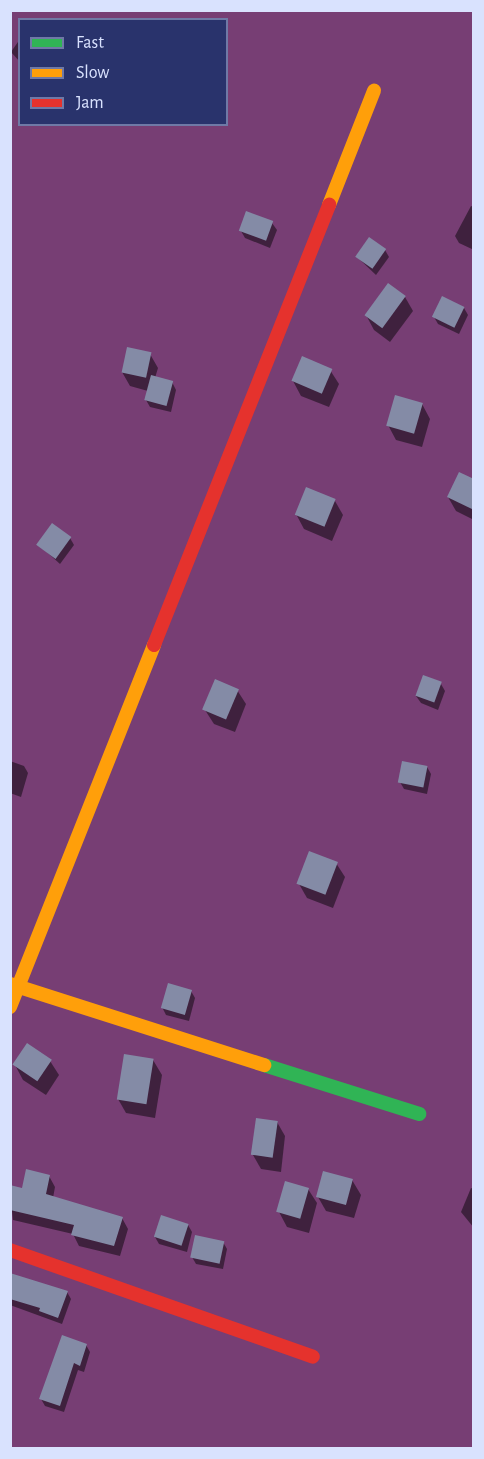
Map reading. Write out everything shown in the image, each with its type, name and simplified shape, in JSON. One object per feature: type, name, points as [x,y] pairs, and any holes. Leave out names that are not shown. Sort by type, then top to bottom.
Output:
[{"type":"street","points":[[10,1007],[14,985],[374,91]]},
{"type":"street","points":[[14,985],[419,1114]]},
{"type":"street","points":[[10,1250],[313,1357]]},
{"type":"shaded area","points":[[11,11],[473,11],[473,1448],[11,1448]]},
{"type":"building","points":[[246,211],[273,221],[266,241],[239,231]]},
{"type":"building","points":[[369,237],[386,249],[372,269],[355,257]]},
{"type":"building","points":[[388,283],[406,296],[382,328],[364,315]]},
{"type":"building","points":[[442,296],[464,307],[454,328],[432,317]]},
{"type":"building","points":[[127,347],[151,352],[146,378],[122,372]]},
{"type":"building","points":[[302,356],[332,369],[322,394],[291,381]]},
{"type":"building","points":[[151,375],[173,381],[166,406],[144,400]]},
{"type":"building","points":[[395,395],[423,403],[414,434],[386,426]]},
{"type":"building","points":[[459,472],[474,479],[474,510],[447,497]]},
{"type":"building","points":[[306,487],[336,499],[324,527],[295,515]]},
{"type":"building","points":[[52,523],[71,537],[56,559],[36,545]]},
{"type":"building","points":[[423,675],[442,682],[434,703],[415,696]]},
{"type":"building","points":[[215,679],[239,689],[226,720],[202,709]]},
{"type":"building","points":[[402,761],[428,766],[423,788],[398,783]]},
{"type":"building","points":[[309,851],[338,862],[325,895],[296,884]]},
{"type":"building","points":[[168,983],[192,990],[185,1015],[161,1008]]},
{"type":"building","points":[[27,1043],[52,1060],[37,1081],[12,1065]]},
{"type":"building","points":[[124,1054],[154,1059],[146,1104],[117,1099]]},
{"type":"building","points":[[256,1118],[278,1121],[273,1158],[251,1155]]},
{"type":"building","points":[[26,1169],[50,1175],[46,1194],[123,1217],[114,1246],[71,1235],[74,1225],[10,1210],[10,1185],[22,1188]]},
{"type":"building","points":[[323,1171],[353,1179],[346,1205],[316,1197]]},
{"type":"building","points":[[285,1181],[309,1188],[300,1219],[276,1212]]},
{"type":"building","points":[[161,1215],[189,1224],[181,1246],[154,1237]]},
{"type":"building","points":[[195,1235],[224,1241],[220,1264],[190,1257]]},
{"type":"building","points":[[10,1273],[68,1291],[58,1318],[39,1311],[40,1308],[10,1299]]},
{"type":"building","points":[[62,1335],[87,1344],[80,1366],[74,1363],[60,1406],[39,1399]]},
{"type":"traffic: fast","points":[[264,1065],[419,1114]]},
{"type":"traffic: slow","points":[[329,205],[374,91]]},
{"type":"traffic: slow","points":[[10,1007],[154,645]]},
{"type":"traffic: slow","points":[[10,984],[264,1065]]},
{"type":"traffic: jam","points":[[154,645],[329,205]]},
{"type":"traffic: jam","points":[[10,1250],[313,1357]]}]
